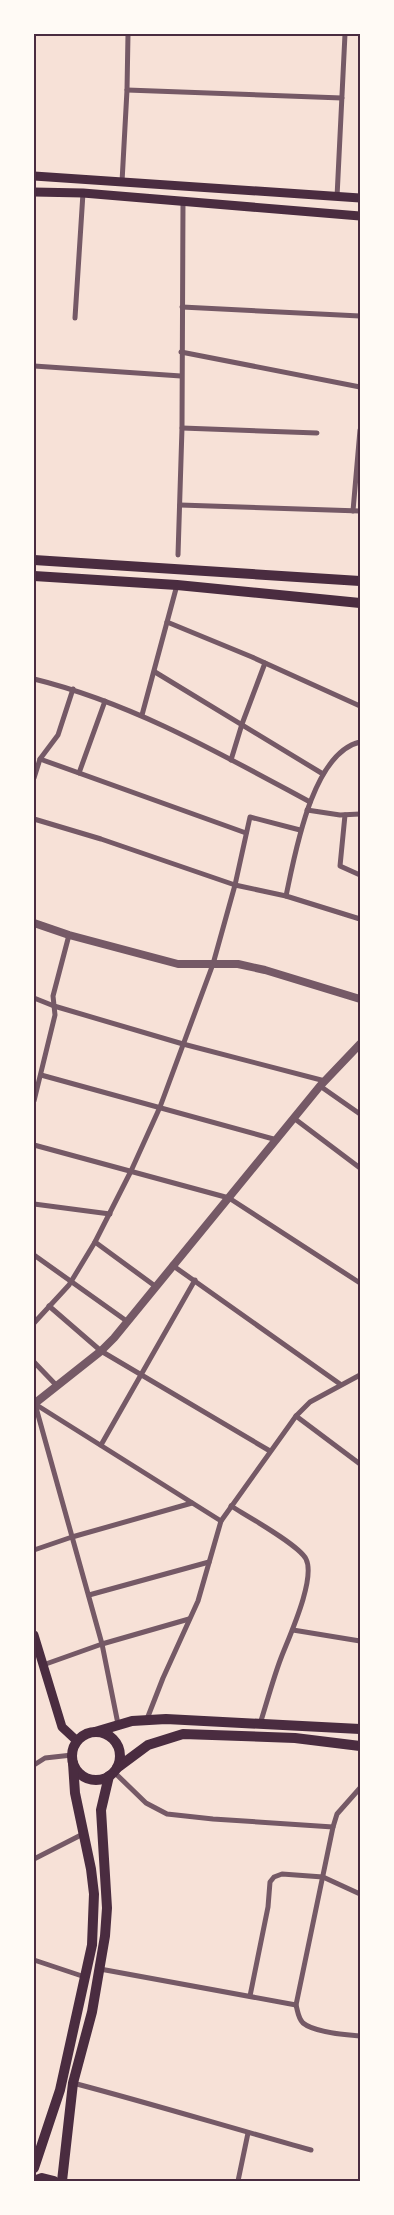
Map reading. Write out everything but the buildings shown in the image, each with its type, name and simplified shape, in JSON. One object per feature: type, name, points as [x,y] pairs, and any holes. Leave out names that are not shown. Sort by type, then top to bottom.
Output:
[{"type":"highway","points":[[34,560],[360,581]]},
{"type":"highway","points":[[34,576],[177,585],[360,603]]},
{"type":"highway","points":[[34,2168],[60,2090],[92,1945],[94,1894],[91,1869],[75,1794],[72,1759],[77,1741],[88,1733],[118,1724],[147,1720],[360,1729]]},
{"type":"highway","points":[[62,2181],[73,2083],[92,2012],[100,1969],[107,1908],[101,1810],[120,1756],[115,1741],[109,1736],[95,1732]]},
{"type":"highway","points":[[72,1759],[76,1770],[88,1779],[95,1780],[113,1772],[148,1745],[183,1734],[294,1738],[360,1746]]},
{"type":"highway","points":[[34,2181],[42,2178],[54,2181]]},
{"type":"main road","points":[[34,176],[360,198]]},
{"type":"main road","points":[[34,192],[83,193],[360,216]]},
{"type":"main road","points":[[34,1635],[36,1655],[42,1665],[62,1727],[77,1741]]},
{"type":"street","points":[[122,182],[128,34]]},
{"type":"street","points":[[337,197],[345,34]]},
{"type":"street","points":[[127,90],[342,98]]},
{"type":"street","points":[[75,318],[83,193]]},
{"type":"street","points":[[178,554],[182,428],[183,202]]},
{"type":"street","points":[[182,307],[360,316]]},
{"type":"street","points":[[181,352],[360,387]]},
{"type":"street","points":[[34,366],[181,376]]},
{"type":"street","points":[[182,428],[317,433]]},
{"type":"street","points":[[353,511],[360,430]]},
{"type":"street","points":[[180,505],[360,511]]},
{"type":"street","points":[[142,715],[177,585]]},
{"type":"street","points":[[167,622],[265,663],[360,706]]},
{"type":"street","points":[[231,760],[242,724],[265,663]]},
{"type":"street","points":[[155,672],[323,774]]},
{"type":"street","points":[[34,679],[73,688],[142,715],[310,802]]},
{"type":"street","points":[[34,778],[40,759],[58,735],[73,688]]},
{"type":"street","points":[[79,773],[105,702]]},
{"type":"street","points":[[286,896],[300,830],[323,774],[345,747],[360,742]]},
{"type":"street","points":[[40,759],[246,834]]},
{"type":"street","points":[[307,810],[345,815],[360,814]]},
{"type":"street","points":[[345,815],[340,866],[360,875]]},
{"type":"street","points":[[34,1322],[71,1282],[95,1242],[160,1108],[213,964],[236,885],[250,817],[300,830]]},
{"type":"street","points":[[34,819],[101,839],[236,885],[286,896],[360,919]]},
{"type":"street","points":[[34,923],[69,936],[178,964],[238,964],[360,998]]},
{"type":"street","points":[[34,1101],[55,1015],[53,996],[69,936]]},
{"type":"street","points":[[34,998],[54,1006],[322,1084],[360,1114]]},
{"type":"street","points":[[34,1404],[102,1351],[128,1322],[172,1265],[295,1119],[322,1084],[360,1044]]},
{"type":"street","points":[[41,1075],[277,1140]]},
{"type":"street","points":[[295,1119],[360,1168]]},
{"type":"street","points":[[34,1146],[229,1198],[360,1283]]},
{"type":"street","points":[[34,1204],[110,1214]]},
{"type":"street","points":[[95,1242],[155,1286]]},
{"type":"street","points":[[34,1255],[128,1322]]},
{"type":"street","points":[[172,1265],[340,1384]]},
{"type":"street","points":[[101,1446],[195,1280]]},
{"type":"street","points":[[49,1306],[102,1351],[270,1451]]},
{"type":"street","points":[[34,1362],[57,1386]]},
{"type":"street","points":[[147,1720],[163,1678],[198,1601],[221,1521],[296,1416],[310,1402],[340,1384],[360,1375]]},
{"type":"street","points":[[34,1404],[221,1521]]},
{"type":"street","points":[[34,1404],[102,1644],[118,1724]]},
{"type":"street","points":[[296,1416],[360,1464]]},
{"type":"street","points":[[34,1550],[72,1537],[192,1503]]},
{"type":"street","points":[[231,1506],[293,1546],[306,1558],[309,1574],[293,1630],[281,1657],[260,1724]]},
{"type":"street","points":[[89,1595],[208,1562]]},
{"type":"street","points":[[42,1665],[102,1644],[190,1620]]},
{"type":"street","points":[[293,1630],[360,1641]]},
{"type":"street","points":[[34,1765],[45,1758],[72,1759]]},
{"type":"street","points":[[113,1772],[146,1803],[167,1814],[213,1820],[333,1827]]},
{"type":"street","points":[[360,1788],[337,1814],[333,1827],[296,2005],[298,2017],[304,2024],[317,2029],[360,2036]]},
{"type":"street","points":[[34,1859],[83,1834]]},
{"type":"street","points":[[250,1996],[268,1907],[270,1882],[274,1877],[282,1874],[323,1877],[360,1894]]},
{"type":"street","points":[[34,1960],[86,1977]]},
{"type":"street","points":[[100,1969],[296,2005]]},
{"type":"street","points":[[73,2083],[311,2150]]},
{"type":"street","points":[[238,2181],[248,2133]]}]
